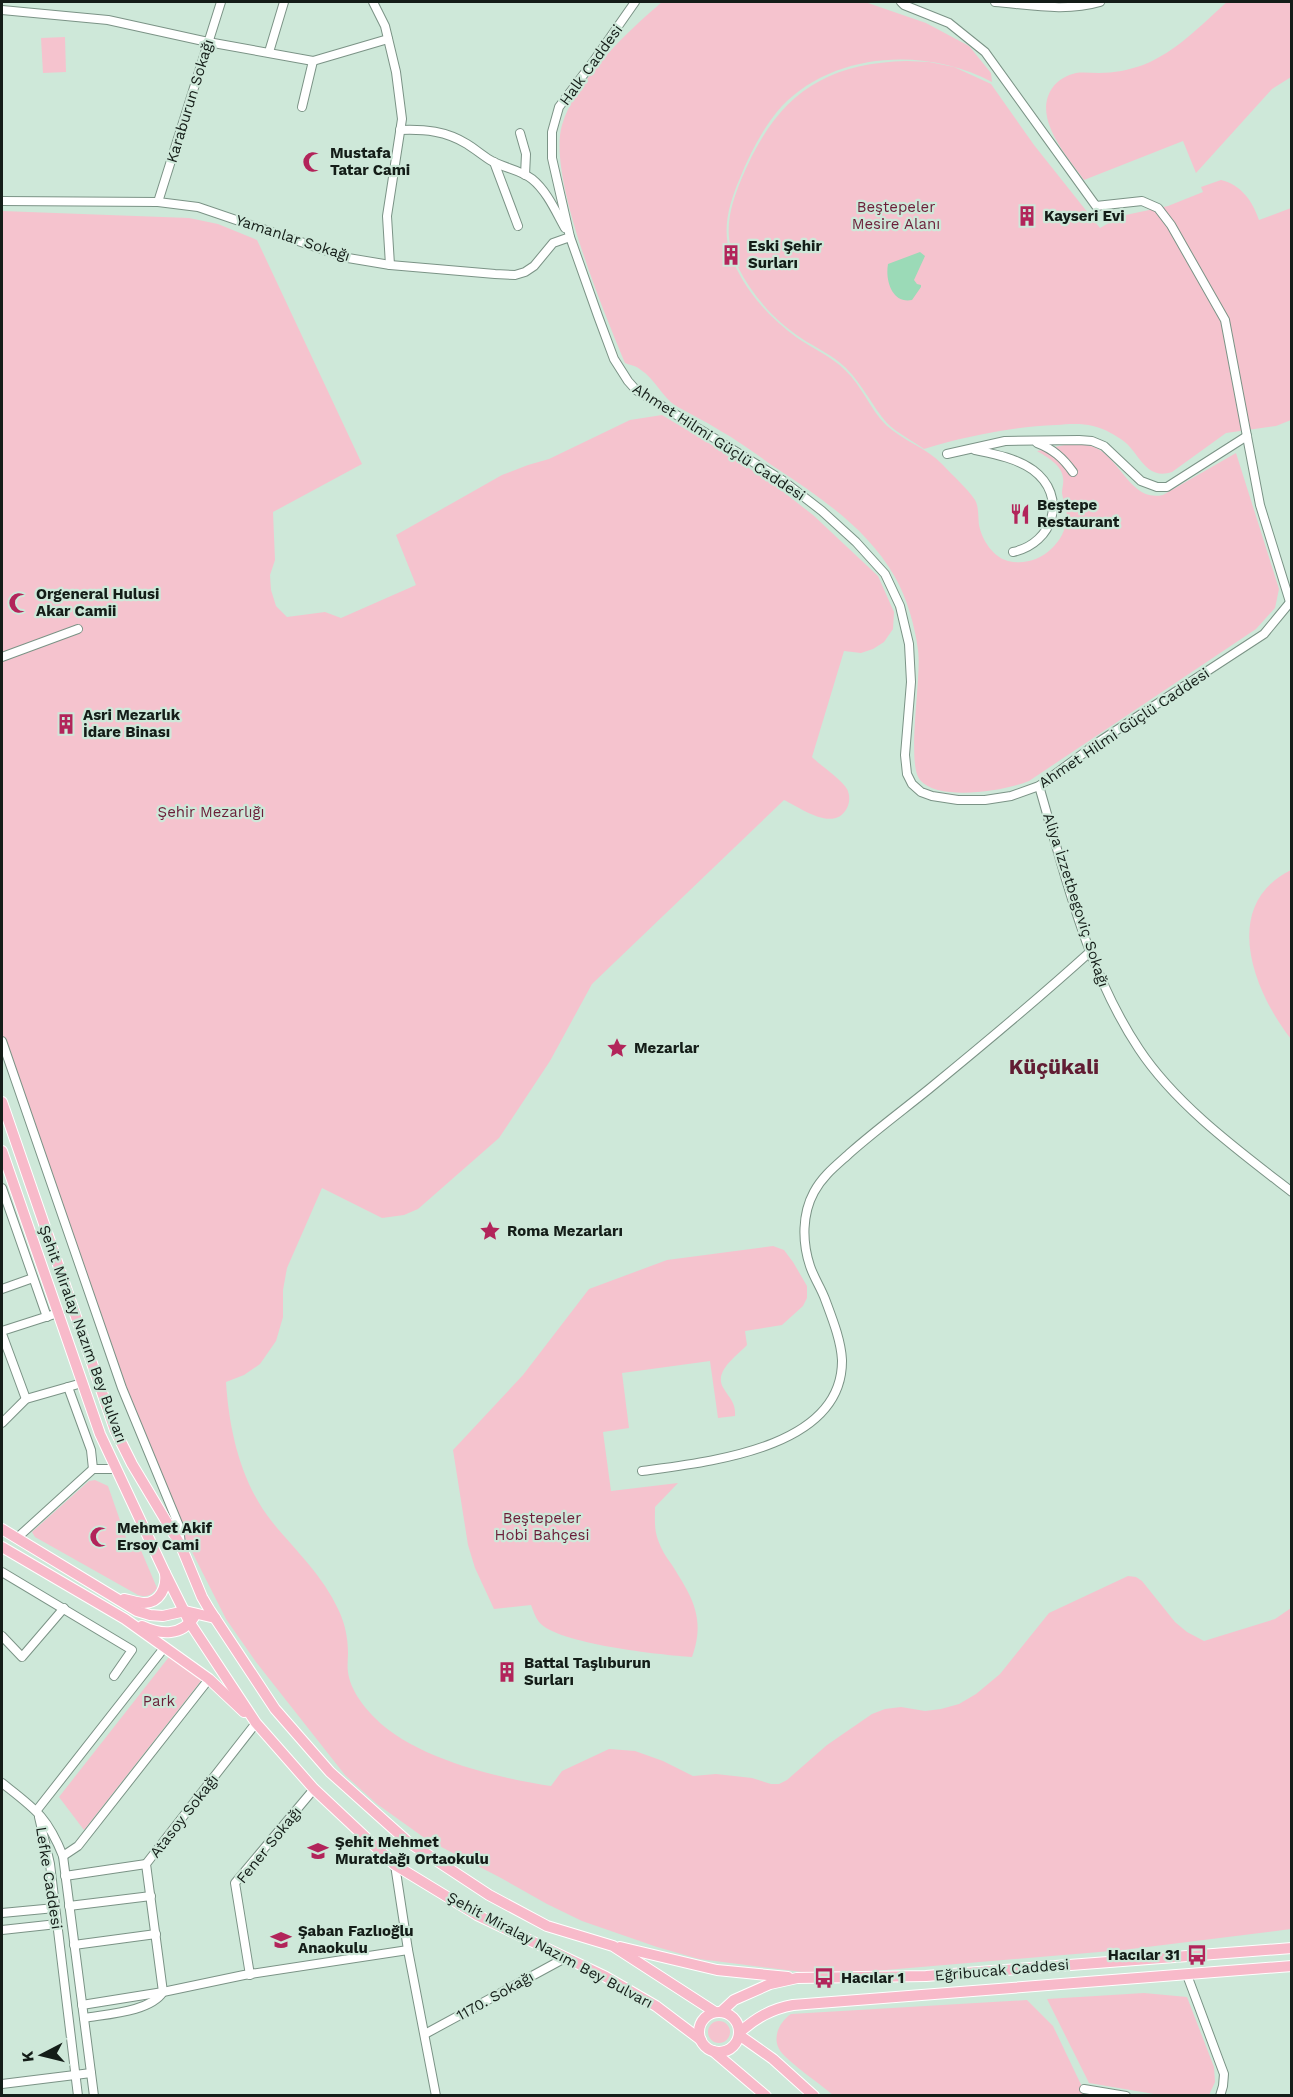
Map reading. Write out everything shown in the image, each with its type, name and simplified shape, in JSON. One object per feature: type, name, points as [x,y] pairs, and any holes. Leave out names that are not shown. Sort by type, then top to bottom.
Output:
[{"type":"main road","name":"Şehit Miralay Nazım Bey Bulvarı","points":[[2,1102],[111,1421],[132,1464],[181,1546],[202,1597],[275,1709],[330,1772],[407,1841],[489,1895],[547,1926],[613,1946],[718,2012]]},
{"type":"main road","name":"Şehit Miralay Nazım Bey Bulvarı","points":[[2,1151],[100,1434],[190,1623],[256,1724],[314,1789],[395,1865],[477,1915],[606,1977],[656,2006],[701,2040]]},
{"type":"main road","points":[[2,1529],[137,1611],[164,1616],[185,1611],[215,1618]]},
{"type":"main road","points":[[2,1547],[125,1619],[209,1679],[256,1724]]},
{"type":"main road","points":[[116,1597],[144,1603],[151,1602],[157,1599],[165,1587],[165,1573]]},
{"type":"main road","points":[[125,1619],[153,1631],[165,1633],[178,1631],[190,1623],[197,1613],[202,1597]]},
{"type":"main road","points":[[613,1946],[717,1970],[797,1978]]},
{"type":"main road","name":"Eğribucak Caddesi","points":[[718,2012],[734,2000],[770,1984],[797,1978],[926,1977],[1292,1948]]},
{"type":"main road","name":"Eğribucak Caddesi","points":[[739,2033],[757,2018],[772,2010],[793,2005],[1292,1966]]},
{"type":"main road","points":[[713,2051],[722,2052],[731,2048],[737,2041],[739,2033],[734,2018],[718,2012],[705,2018],[701,2023],[701,2040],[713,2051],[766,2096]]},
{"type":"main road","points":[[739,2033],[773,2059],[814,2096]]},
{"type":"street","name":"Karaburun Sokağı","points":[[158,202],[221,2]]},
{"type":"street","points":[[269,52],[284,2]]},
{"type":"street","points":[[373,2],[385,26],[396,72],[402,118],[387,216],[390,265]]},
{"type":"street","points":[[634,5],[643,2]]},
{"type":"street","points":[[901,2],[949,23],[985,52],[1096,206],[1142,201],[1158,208],[1171,225],[1225,320],[1260,505],[1291,601]]},
{"type":"street","points":[[995,2],[1055,8],[1086,6],[1100,2]]},
{"type":"street","name":"Halk Caddesi","points":[[570,237],[552,158],[552,132],[556,116],[559,107],[634,5]]},
{"type":"street","points":[[2,10],[108,20],[208,42],[313,61],[388,39]]},
{"type":"street","points":[[302,108],[313,61]]},
{"type":"street","points":[[400,130],[423,129],[445,133],[494,162],[533,180],[544,193],[570,237]]},
{"type":"street","points":[[520,133],[525,154],[525,175]]},
{"type":"street","points":[[494,162],[518,226]]},
{"type":"street","name":"Yamanlar Sokağı","points":[[2,201],[158,202],[198,207],[348,258],[390,265],[514,275],[534,266],[553,243],[570,237]]},
{"type":"street","name":"Ahmet Hilmi Güçlü Caddesi","points":[[570,237],[614,359],[628,381],[646,397],[673,411],[782,480],[822,511],[856,542],[885,574],[900,606],[909,644],[911,682],[905,755],[907,774],[912,784],[921,792],[958,800],[984,800],[1011,796],[1039,786],[1100,741],[1264,634],[1291,601]]},
{"type":"street","points":[[947,454],[1005,441],[1092,441],[1104,447],[1141,482],[1157,488],[1167,487],[1247,436]]},
{"type":"street","points":[[1032,441],[1048,447],[1062,458],[1073,472]]},
{"type":"street","points":[[970,449],[1003,456],[1032,470],[1045,483],[1052,496],[1053,512],[1045,531],[1034,544],[1013,552]]},
{"type":"street","points":[[2,657],[78,629]]},
{"type":"street","name":"Aliya İzzetbegoviç Sokağı","points":[[1039,786],[1061,861],[1108,996],[1140,1050],[1185,1104],[1243,1155],[1292,1192]]},
{"type":"street","points":[[642,1471],[711,1462],[757,1449],[800,1430],[821,1415],[832,1401],[838,1385],[842,1360],[825,1300],[810,1266],[804,1236],[807,1212],[814,1191],[827,1173],[858,1146],[1036,1001],[1091,951]]},
{"type":"street","points":[[2,1041],[122,1389],[179,1526],[181,1546]]},
{"type":"street","points":[[2,1188],[4,1204],[47,1317]]},
{"type":"street","points":[[2,1289],[33,1278]]},
{"type":"street","points":[[26,1399],[2,1333],[58,1313]]},
{"type":"street","points":[[2,1423],[26,1399],[82,1383]]},
{"type":"street","points":[[68,1387],[91,1450],[93,1469]]},
{"type":"street","points":[[17,1538],[93,1469],[116,1469]]},
{"type":"street","points":[[2,1572],[132,1650],[114,1676]]},
{"type":"street","points":[[2,1636],[22,1657],[64,1608]]},
{"type":"street","points":[[2,1783],[37,1810],[164,1648]]},
{"type":"street","points":[[63,1856],[78,1846],[209,1679]]},
{"type":"street","name":"Atasoy Sokağı","points":[[163,1992],[146,1864],[256,1724]]},
{"type":"street","name":"Fener Sokağı","points":[[250,1974],[235,1883],[314,1789]]},
{"type":"street","name":"Lefke Caddesi","points":[[37,1810],[53,1831],[63,1856],[94,2096]]},
{"type":"street","name":"Lefke Caddesi","points":[[37,1810],[50,1864],[78,2096]]},
{"type":"street","points":[[65,1876],[146,1864]]},
{"type":"street","points":[[395,1865],[408,1950],[436,2096]]},
{"type":"street","points":[[69,1906],[151,1896]]},
{"type":"street","points":[[2,1913],[55,1908]]},
{"type":"street","points":[[2,1930],[57,1924]]},
{"type":"street","points":[[74,1945],[156,1934]]},
{"type":"street","points":[[82,2005],[163,1992],[250,1974],[408,1950]]},
{"type":"street","name":"1170. Sokağı","points":[[425,2034],[565,1958]]},
{"type":"street","points":[[1187,1975],[1224,2074],[1220,2096]]},
{"type":"street","points":[[84,2018],[145,2006],[155,2002],[163,1992]]},
{"type":"street","points":[[2,2084],[91,2073]]},
{"type":"street","points":[[1084,2090],[1126,2096]]},
{"type":"green space","points":[[662,2],[865,2],[926,23],[969,46],[991,73],[992,82],[939,63],[882,60],[855,65],[828,74],[804,88],[782,106],[763,131],[753,150],[729,210],[727,241],[739,274],[752,295],[777,322],[840,365],[886,425],[936,458],[964,487],[976,503],[979,525],[986,542],[993,552],[1008,561],[1019,562],[1039,558],[1055,545],[1065,527],[1067,514],[1062,493],[1062,473],[1053,462],[1037,451],[1069,444],[1088,445],[1099,449],[1132,485],[1141,492],[1151,495],[1163,495],[1236,453],[1279,589],[1275,608],[1256,629],[1029,781],[989,791],[957,793],[929,787],[920,780],[914,756],[919,663],[915,631],[903,594],[884,559],[842,515],[734,439],[676,406],[646,374],[625,363],[580,244],[563,177],[560,148],[562,125],[578,91],[590,74],[634,27]]},
{"type":"green space","points":[[1227,2],[1291,2],[1291,77],[1272,89],[1196,173],[1183,141],[1084,180],[1061,148],[1049,123],[1046,111],[1047,99],[1053,87],[1066,76],[1073,74],[1121,71],[1155,60],[1188,37]]},
{"type":"green space","points":[[65,37],[66,72],[43,73],[41,38]]},
{"type":"green space","name":"Beştepeler Mesire Alanı","points":[[907,61],[954,67],[991,84],[1034,145],[1100,228],[1121,216],[1168,206],[1203,192],[1201,187],[1221,180],[1245,194],[1259,220],[1291,208],[1291,420],[1276,426],[1226,433],[1172,472],[1163,474],[1156,473],[1145,466],[1118,437],[1088,425],[1066,424],[1006,430],[924,449],[887,423],[841,363],[791,331],[757,297],[733,256],[729,223],[737,191],[754,152],[768,128],[803,91],[825,78],[849,69],[876,63]]},
{"type":"green space","name":"Şehir Mezarlığı","points":[[2,211],[189,218],[218,224],[257,240],[362,464],[273,512],[275,560],[270,575],[271,590],[276,606],[287,617],[325,612],[341,618],[416,585],[396,535],[502,475],[549,459],[630,420],[662,415],[735,459],[813,515],[878,576],[894,612],[893,629],[884,642],[861,653],[844,651],[812,757],[847,789],[849,803],[841,815],[826,819],[808,813],[784,800],[592,984],[550,1061],[499,1138],[418,1209],[404,1215],[382,1218],[322,1188],[287,1268],[283,1290],[283,1317],[276,1341],[260,1364],[244,1375],[226,1382],[230,1419],[245,1474],[262,1508],[317,1575],[332,1597],[343,1620],[347,1636],[349,1678],[362,1703],[375,1718],[411,1744],[457,1764],[506,1778],[551,1786],[562,1771],[609,1749],[635,1751],[663,1761],[693,1776],[716,1774],[779,1784],[787,1780],[827,1745],[872,1714],[885,1709],[901,1707],[925,1711],[941,1709],[959,1704],[976,1694],[1000,1674],[1049,1613],[1128,1576],[1142,1581],[1175,1622],[1204,1641],[1275,1619],[1291,1608],[1291,1929],[1123,1950],[827,1975],[699,1959],[582,1921],[426,1839],[377,1804],[345,1775],[256,1662],[226,1619],[184,1536],[155,1471],[2,1033]]},
{"type":"green space","points":[[1291,870],[1291,1039],[1265,997],[1256,974],[1250,950],[1250,926],[1256,904],[1269,885]]},
{"type":"green space","name":"Beştepeler Hobi Bahçesi","points":[[773,1246],[784,1250],[793,1262],[807,1286],[807,1298],[803,1306],[782,1325],[745,1331],[747,1345],[727,1365],[721,1376],[721,1383],[734,1404],[735,1416],[718,1418],[710,1361],[622,1373],[629,1428],[603,1432],[611,1491],[678,1483],[655,1507],[655,1528],[662,1550],[686,1587],[695,1608],[698,1631],[692,1657],[611,1647],[566,1636],[550,1630],[539,1622],[531,1605],[494,1609],[475,1568],[468,1545],[453,1450],[523,1375],[589,1289],[667,1260]]},
{"type":"green space","points":[[95,1480],[108,1486],[131,1552],[140,1548],[157,1588],[149,1595],[138,1595],[35,1537],[32,1532],[89,1481]]},
{"type":"green space","name":"Park","points":[[176,1648],[207,1673],[84,1830],[59,1797]]},
{"type":"green space","points":[[1144,1993],[1187,1997],[1214,2067],[1215,2082],[1209,2095],[1160,2095],[1089,2083],[1047,1999]]},
{"type":"green space","points":[[1027,2000],[1053,2026],[1086,2095],[833,2095],[786,2057],[777,2042],[780,2026],[791,2014]]},
{"type":"green space","points":[[715,2021],[723,2021],[730,2028],[730,2036],[723,2043],[715,2043],[708,2036],[708,2028]]},
{"type":"shaded area","points":[[920,252],[925,256],[914,280],[921,287],[912,300],[899,298],[891,290],[888,264]]},
{"type":"place","name":"Mustafa Tatar Cami","points":[[313,162]]},
{"type":"place","name":"Kayseri Evi","points":[[1027,216]]},
{"type":"place","name":"Eski Şehir Surları","points":[[731,255]]},
{"type":"place","name":"Beştepe Restaurant","points":[[1020,514]]},
{"type":"place","name":"Orgeneral Hulusi Akar Camii","points":[[19,603]]},
{"type":"place","name":"Asri Mezarlık İdare Binası","points":[[66,724]]},
{"type":"place","name":"Mezarlar","points":[[617,1048]]},
{"type":"place","name":"Roma Mezarları","points":[[490,1231]]},
{"type":"place","name":"Mehmet Akif Ersoy Cami","points":[[100,1537]]},
{"type":"place","name":"Battal Taşlıburun Surları","points":[[507,1672]]},
{"type":"place","name":"Şehit Mehmet Muratdağı Ortaokulu","points":[[318,1851]]},
{"type":"place","name":"Şaban Fazlıoğlu Anaokulu","points":[[281,1940]]},
{"type":"place","name":"Hacılar 31","points":[[1197,1955]]},
{"type":"place","name":"Hacılar 1","points":[[824,1978]]},
{"type":"district","name":"Küçükali","points":[[1054,1066]]}]
